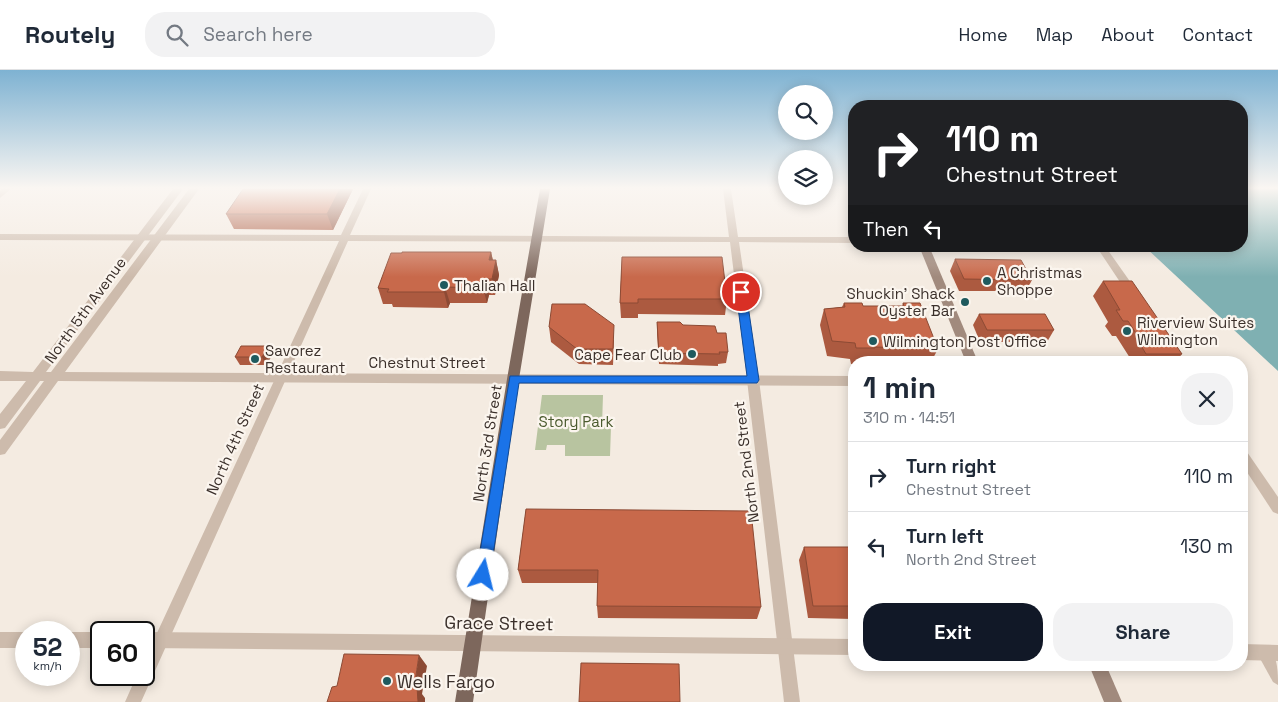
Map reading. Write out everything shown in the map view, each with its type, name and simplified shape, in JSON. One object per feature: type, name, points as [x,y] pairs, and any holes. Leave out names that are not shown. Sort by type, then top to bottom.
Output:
[{"type":"main road","name":"North 3rd Street","points":[[464,702],[540,218]]},
{"type":"main road","points":[[926,252],[970,356]]},
{"type":"main road","points":[[1100,671],[1113,702]]},
{"type":"street","name":"North 5th Avenue","points":[[0,424],[156,218]]},
{"type":"street","name":"North 5th Avenue","points":[[0,450],[171,218]]},
{"type":"street","name":"North 4th Street","points":[[133,702],[353,218]]},
{"type":"street","name":"North 2nd Street","points":[[731,218],[753,380],[792,702]]},
{"type":"street","points":[[0,237],[848,240]]},
{"type":"street","points":[[1104,252],[1140,303]]},
{"type":"street","points":[[1165,340],[1176,356]]},
{"type":"street","name":"Chestnut Street","points":[[0,376],[848,381]]},
{"type":"street","points":[[1248,463],[1278,508]]},
{"type":"street","points":[[0,640],[15,640]]},
{"type":"street","name":"Grace Street","points":[[155,641],[848,647]]},
{"type":"street","points":[[1248,652],[1271,653],[1278,677]]},
{"type":"green space","name":"Story Park","points":[[542,395],[603,395],[602,426],[611,427],[610,456],[565,456],[565,445],[547,445],[546,450],[535,450]]},
{"type":"water","points":[[1248,218],[1278,218],[1278,371],[1150,252],[1248,252]]},
{"type":"building","points":[[491,252],[489,260],[496,260],[492,279],[485,279],[483,288],[445,287],[444,292],[387,292],[389,289],[378,288],[391,253]]},
{"type":"building","points":[[622,257],[722,257],[727,299],[638,299],[638,303],[620,303]]},
{"type":"building","points":[[955,259],[1021,260],[1032,280],[964,279]]},
{"type":"building","points":[[1103,281],[1132,281],[1182,354],[1146,354],[1140,344],[1143,344],[1128,321],[1123,321],[1116,310],[1120,310]]},
{"type":"building","points":[[844,303],[862,303],[863,306],[904,306],[903,303],[920,303],[938,349],[856,348],[855,343],[832,341],[824,309],[845,307]]},
{"type":"building","points":[[552,304],[585,304],[614,325],[613,349],[577,349],[549,327]]},
{"type":"building","points":[[979,314],[1045,314],[1054,330],[987,330]]},
{"type":"building","points":[[657,322],[680,322],[683,325],[715,326],[717,333],[726,333],[728,352],[719,352],[720,354],[659,353]]},
{"type":"building","points":[[241,346],[269,346],[262,357],[235,357]]},
{"type":"building","points":[[526,509],[751,511],[761,607],[597,606],[598,570],[518,570]]},
{"type":"building","points":[[804,547],[848,547],[848,606],[813,606]]},
{"type":"building","name":"Wells Fargo","points":[[344,654],[419,655],[414,689],[417,687],[418,702],[327,702],[332,687],[337,686]]},
{"type":"building","points":[[581,663],[679,664],[680,702],[579,702]]},
{"type":"place","name":"A Christmas Shoppe","points":[[987,281]]},
{"type":"place","name":"Thalian Hall","points":[[444,285]]},
{"type":"place","name":"Shuckin' Shack Oyster Bar","points":[[965,302]]},
{"type":"place","name":"Riverview Suites Wilmington","points":[[1127,331]]},
{"type":"place","name":"Wilmington Post Office","points":[[873,341]]},
{"type":"place","name":"Cape Fear Club","points":[[692,354]]},
{"type":"place","name":"Savorez Restaurant","points":[[255,359]]},
{"type":"place","name":"Wells Fargo","points":[[387,681]]},
{"type":"route","points":[[483,575],[514,379],[753,380],[741,292]]}]
